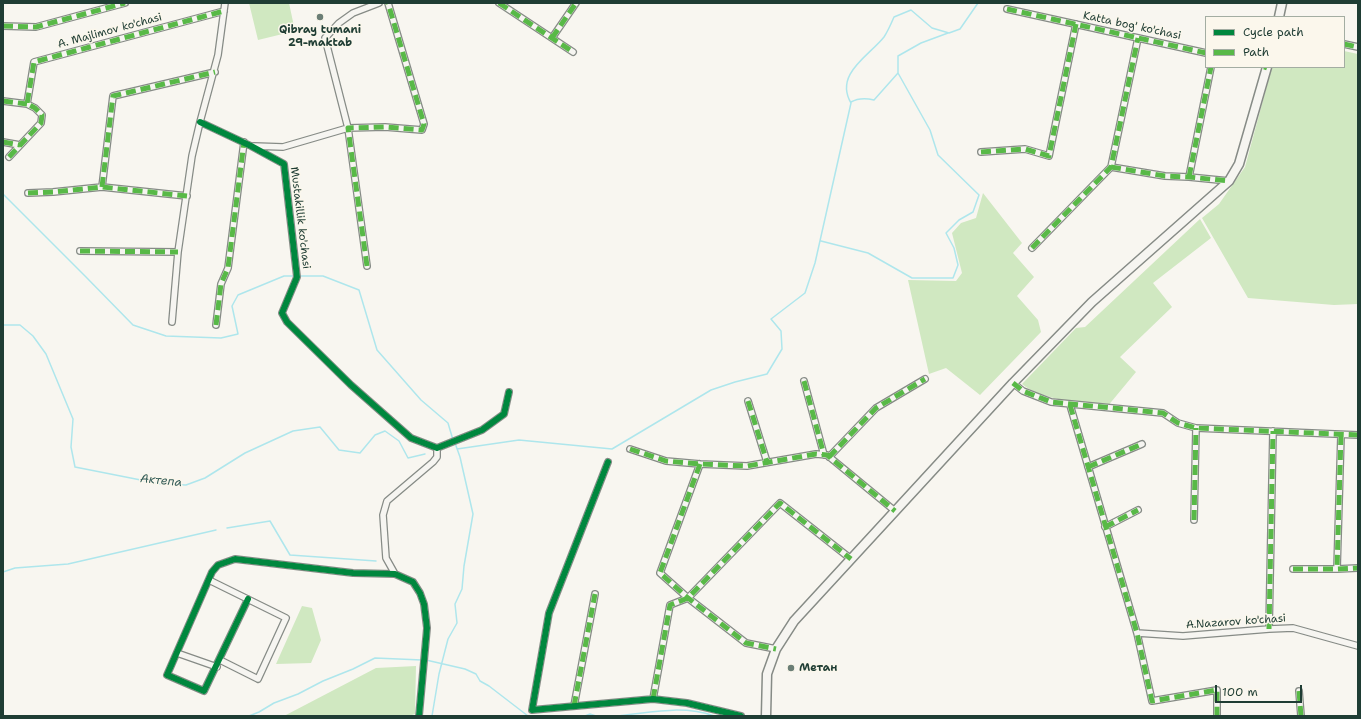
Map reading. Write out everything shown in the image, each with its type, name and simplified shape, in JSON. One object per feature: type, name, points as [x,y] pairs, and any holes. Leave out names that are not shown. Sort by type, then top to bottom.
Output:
[{"type":"main road","points":[[1279,16],[1282,3]]},
{"type":"main road","points":[[766,716],[767,674],[776,649],[794,621],[1013,383],[1092,302],[1229,181],[1239,164],[1266,68]]},
{"type":"street","name":"A. Majlimov ko'chasi","points":[[3,26],[36,27],[125,3]]},
{"type":"street","points":[[172,322],[178,252],[192,156],[200,122],[215,72],[225,3]]},
{"type":"street","points":[[367,266],[348,128],[325,38],[339,22],[353,14],[379,3]]},
{"type":"street","points":[[251,146],[282,147],[348,128],[385,127],[422,130],[424,124],[388,3]]},
{"type":"street","points":[[499,3],[573,52]]},
{"type":"street","points":[[552,38],[576,3]]},
{"type":"street","name":"Katta bog' ko'chasi","points":[[1007,10],[1205,53]]},
{"type":"street","name":"A. Majlimov ko'chasi","points":[[27,104],[34,62],[224,11]]},
{"type":"street","points":[[981,152],[1025,149],[1049,156],[1076,24]]},
{"type":"street","points":[[1032,248],[1111,167],[1138,38]]},
{"type":"street","points":[[1345,44],[1358,48]]},
{"type":"street","points":[[1189,177],[1211,68]]},
{"type":"street","points":[[102,187],[113,96],[215,72]]},
{"type":"street","points":[[3,101],[27,104],[36,108],[42,115],[41,123],[9,157]]},
{"type":"street","name":"Mustakillik ko'chasi","points":[[200,122],[244,142],[284,164],[297,277],[282,313],[287,322],[351,385],[411,438],[437,448]]},
{"type":"street","points":[[3,142],[20,145]]},
{"type":"street","points":[[216,325],[221,284],[228,268],[244,142]]},
{"type":"street","points":[[1111,167],[1165,176],[1229,181]]},
{"type":"street","points":[[28,193],[102,187],[187,196]]},
{"type":"street","points":[[80,251],[178,252]]},
{"type":"street","points":[[826,456],[876,408],[925,379]]},
{"type":"street","points":[[804,381],[826,456]]},
{"type":"street","points":[[1013,383],[1023,391],[1052,402],[1163,413],[1178,423],[1196,428],[1358,435]]},
{"type":"street","points":[[395,574],[386,558],[382,515],[387,501],[433,462],[437,457],[437,448],[482,430],[504,414],[509,392]]},
{"type":"street","points":[[748,401],[767,462]]},
{"type":"street","points":[[1070,404],[1137,633],[1152,701],[1217,690],[1217,716]]},
{"type":"street","points":[[1194,520],[1196,428]]},
{"type":"street","points":[[1269,628],[1273,431]]},
{"type":"street","points":[[1337,569],[1341,435]]},
{"type":"street","points":[[1088,467],[1142,444]]},
{"type":"street","points":[[630,449],[666,461],[747,466],[816,454],[826,456],[895,511]]},
{"type":"street","points":[[608,462],[549,613],[532,710],[653,699],[688,703],[741,716]]},
{"type":"street","points":[[700,464],[660,573],[688,598],[746,643],[776,649]]},
{"type":"street","points":[[653,699],[670,605],[688,598],[780,503],[851,559]]},
{"type":"street","points":[[1105,527],[1138,510]]},
{"type":"street","points":[[248,599],[204,691],[167,675],[212,572],[218,565],[235,559],[353,573],[395,574],[412,582],[420,593],[424,604],[427,628],[419,716]]},
{"type":"street","points":[[1293,569],[1358,568]]},
{"type":"street","points":[[209,580],[286,618],[258,679],[220,660]]},
{"type":"street","points":[[574,706],[595,594]]},
{"type":"street","name":"A.Nazarov ko'chasi","points":[[1137,633],[1183,636],[1269,628],[1293,628],[1358,646]]},
{"type":"street","points":[[177,653],[216,666]]},
{"type":"street","points":[[1299,691],[1301,716]]},
{"type":"green space","points":[[249,3],[289,3],[295,31],[258,40]]},
{"type":"green space","points":[[1345,51],[1358,54],[1358,304],[1334,305],[1248,298],[1202,218],[1219,204],[1245,167],[1272,68],[1345,68]]},
{"type":"green space","points":[[983,193],[1022,243],[1013,253],[1034,277],[1017,296],[1038,320],[1041,332],[980,395],[946,368],[929,374],[908,280],[956,281],[962,273],[952,233],[961,223],[976,218]]},
{"type":"green space","points":[[1200,219],[1211,238],[1153,283],[1172,307],[1120,357],[1136,372],[1107,407],[1051,397],[1040,394],[1022,384],[1076,328],[1085,327]]},
{"type":"green space","points":[[302,606],[312,608],[321,640],[311,663],[276,664]]},
{"type":"green space","points":[[416,666],[415,714],[409,716],[284,716],[376,668]]},
{"type":"waterway","points":[[457,449],[519,440],[612,449],[711,390],[767,374],[782,349],[781,331],[771,319],[805,293],[815,263],[851,103],[847,93],[847,83],[850,74],[862,59],[884,37],[894,17],[911,10],[932,28],[949,33],[960,29],[978,3]]},
{"type":"waterway","points":[[821,241],[868,253],[912,278],[953,278],[958,265],[954,248],[946,233],[959,220],[973,212],[979,195],[938,155],[930,130],[898,73],[898,56],[921,43],[948,33]]},
{"type":"waterway","points":[[851,102],[862,99],[874,100],[898,73]]},
{"type":"waterway","points":[[3,194],[133,325],[166,336],[221,338],[238,334],[232,306],[238,295],[284,276],[296,276]]},
{"type":"waterway","points":[[299,276],[323,276],[359,290],[377,350],[421,400],[448,423],[453,440]]},
{"type":"waterway","name":"Актепа","points":[[3,325],[20,325],[33,336],[46,354],[73,419],[71,447],[75,467],[161,484],[186,485],[205,478],[245,453],[293,431],[320,427],[339,450],[360,453],[375,435],[385,431],[399,441],[408,458],[425,454]]},
{"type":"waterway","points":[[432,716],[439,674],[448,639],[457,623],[455,604],[462,589],[464,566],[473,514],[460,457],[455,443]]},
{"type":"waterway","points":[[227,528],[270,521],[290,555],[376,561]]},
{"type":"waterway","points":[[3,572],[15,568],[68,564],[216,530]]},
{"type":"waterway","points":[[249,716],[274,703],[298,694],[375,658],[422,660]]},
{"type":"waterway","points":[[426,660],[465,669],[476,674],[480,681],[489,686],[528,716]]},
{"type":"waterway","points":[[619,716],[667,710],[691,711],[714,716]]},
{"type":"waterway","points":[[585,716],[590,714],[596,716]]},
{"type":"marked path","points":[[3,26],[36,27],[125,3]]},
{"type":"marked path","points":[[367,266],[348,128],[385,127],[422,130],[424,124],[388,3]]},
{"type":"marked path","points":[[499,3],[573,52]]},
{"type":"marked path","points":[[552,38],[576,3]]},
{"type":"marked path","points":[[1007,9],[1205,53]]},
{"type":"marked path","points":[[9,157],[41,123],[42,115],[35,108],[27,104],[34,62],[224,11]]},
{"type":"marked path","points":[[981,152],[1025,149],[1049,156],[1076,24]]},
{"type":"marked path","points":[[1032,248],[1111,167],[1138,38]]},
{"type":"marked path","points":[[1345,44],[1358,47]]},
{"type":"marked path","points":[[1189,177],[1211,68]]},
{"type":"marked path","points":[[102,187],[113,96],[215,72]]},
{"type":"marked path","points":[[3,101],[27,104]]},
{"type":"marked path","points":[[3,142],[20,145]]},
{"type":"marked path","points":[[216,325],[221,284],[228,268],[244,142]]},
{"type":"marked path","points":[[1111,167],[1165,176],[1229,181]]},
{"type":"marked path","points":[[28,193],[102,187],[187,196]]},
{"type":"marked path","points":[[80,251],[178,252]]},
{"type":"marked path","points":[[829,457],[876,408],[925,379]]},
{"type":"marked path","points":[[804,381],[824,455]]},
{"type":"marked path","points":[[1013,383],[1023,391],[1051,402],[1163,413],[1178,423],[1196,428],[1358,435]]},
{"type":"marked path","points":[[748,401],[767,462]]},
{"type":"marked path","points":[[1070,405],[1137,633],[1152,701],[1217,690],[1217,716]]},
{"type":"marked path","points":[[1194,520],[1196,428]]},
{"type":"marked path","points":[[1269,629],[1273,431]]},
{"type":"marked path","points":[[1341,435],[1337,569],[1358,568]]},
{"type":"marked path","points":[[1088,467],[1142,444]]},
{"type":"marked path","points":[[630,449],[666,461],[747,466],[816,454],[827,455],[895,511]]},
{"type":"marked path","points":[[700,464],[660,573],[688,598],[746,643],[776,649]]},
{"type":"marked path","points":[[653,699],[670,605],[688,598],[780,503],[851,559]]},
{"type":"marked path","points":[[1105,527],[1138,510]]},
{"type":"marked path","points":[[1293,569],[1337,569]]},
{"type":"marked path","points":[[574,706],[595,594]]},
{"type":"marked path","points":[[1299,691],[1301,716]]},
{"type":"cycle path","points":[[200,122],[251,146],[284,164],[297,277],[282,313],[287,322],[351,385],[411,438],[437,448],[482,430],[504,414],[509,392]]},
{"type":"cycle path","points":[[608,462],[549,613],[532,710],[653,699],[687,703],[741,716]]},
{"type":"cycle path","points":[[248,599],[204,691],[167,675],[212,572],[218,565],[235,559],[353,573],[395,574],[413,582],[420,593],[424,604],[427,628],[419,716]]},
{"type":"place","name":"Qibray tumani 29-maktab","points":[[320,17]]},
{"type":"place","name":"Метан","points":[[791,668]]}]
